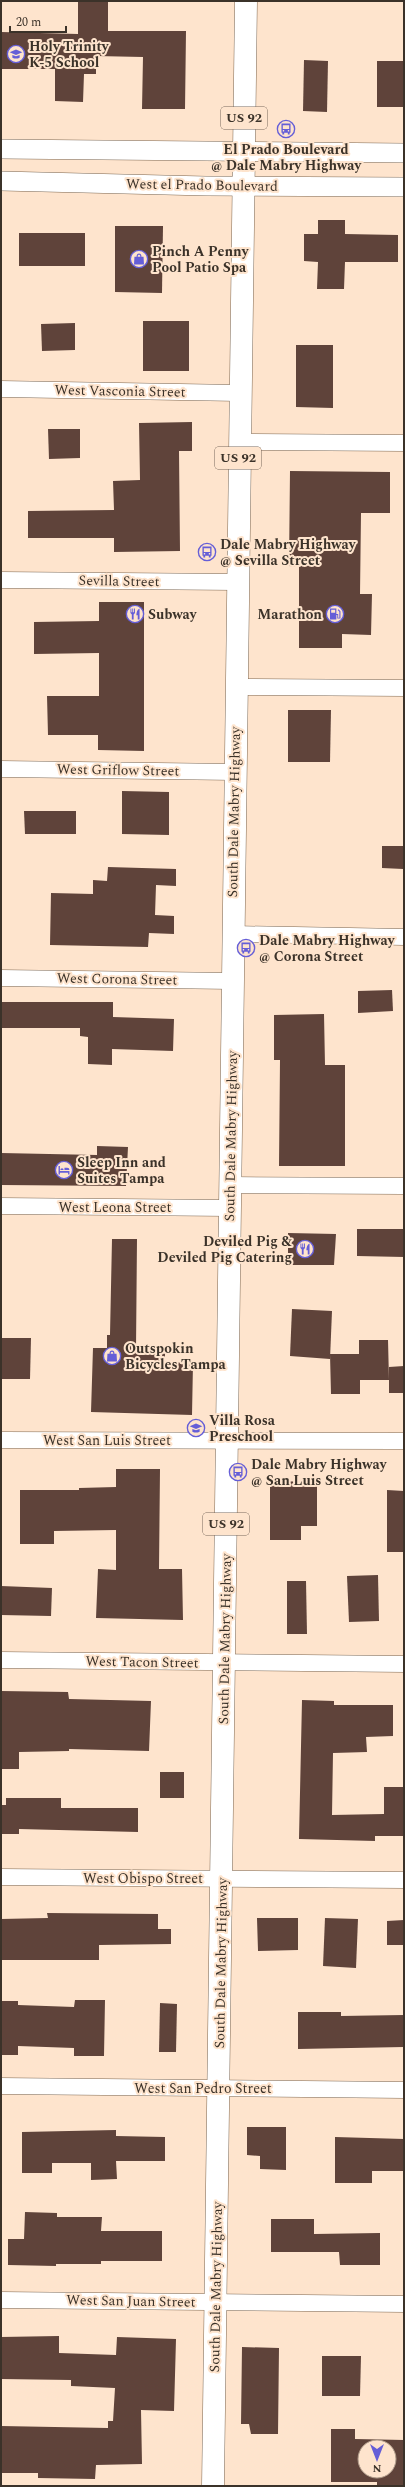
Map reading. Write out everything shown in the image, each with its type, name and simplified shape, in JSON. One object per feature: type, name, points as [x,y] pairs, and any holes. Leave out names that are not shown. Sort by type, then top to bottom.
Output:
[{"type":"main road","name":"South Dale Mabry Highway","points":[[213,2486],[225,1662],[236,582],[246,1]]},
{"type":"street","points":[[1,149],[244,150],[404,153]]},
{"type":"street","name":"West el Prado Boulevard","points":[[1,181],[243,187],[404,187]]},
{"type":"street","name":"West Vasconia Street","points":[[1,389],[239,393]]},
{"type":"street","points":[[238,442],[404,443]]},
{"type":"street","name":"Sevilla Street","points":[[1,580],[236,582]]},
{"type":"street","points":[[235,687],[404,688]]},
{"type":"street","name":"West Griflow Street","points":[[1,769],[234,772]]},
{"type":"street","points":[[233,934],[404,937]]},
{"type":"street","name":"West Corona Street","points":[[1,978],[233,980]]},
{"type":"street","points":[[230,1185],[404,1186]]},
{"type":"street","name":"West Leona Street","points":[[1,1206],[230,1208]]},
{"type":"street","name":"West San Luis Street","points":[[1,1440],[404,1442]]},
{"type":"street","name":"West Tacon Street","points":[[1,1660],[404,1664]]},
{"type":"street","name":"West Obispo Street","points":[[1,1877],[404,1880]]},
{"type":"street","name":"West San Pedro Street","points":[[1,2086],[404,2090]]},
{"type":"street","name":"West San Juan Street","points":[[1,2300],[404,2304]]},
{"type":"building","points":[[78,1],[108,1],[108,31],[186,31],[185,109],[142,109],[143,57],[96,56],[96,74],[84,74],[83,102],[55,101],[55,69],[1,69],[1,32],[78,34]]},
{"type":"building","points":[[304,60],[328,61],[327,112],[303,111]]},
{"type":"building","points":[[377,61],[404,61],[404,107],[377,107]]},
{"type":"building","points":[[318,220],[345,220],[345,234],[398,235],[398,262],[345,262],[344,289],[317,289],[318,262],[304,261],[304,234],[318,234]]},
{"type":"building","name":"Pinch A Penny Pool Patio Spa","points":[[115,226],[163,226],[162,293],[115,292]]},
{"type":"building","points":[[19,233],[85,233],[85,266],[19,266]]},
{"type":"building","points":[[143,321],[189,321],[189,371],[143,371]]},
{"type":"building","points":[[75,323],[75,350],[42,351],[41,324]]},
{"type":"building","points":[[296,345],[333,345],[333,408],[296,407]]},
{"type":"building","points":[[192,422],[192,451],[179,451],[180,551],[114,552],[114,538],[28,538],[28,511],[114,510],[113,481],[140,480],[139,423]]},
{"type":"building","points":[[48,429],[80,429],[80,458],[49,459]]},
{"type":"building","points":[[290,471],[390,472],[390,513],[361,513],[360,594],[372,594],[371,635],[342,634],[342,648],[299,648],[299,567],[289,566]]},
{"type":"building","points":[[99,602],[144,602],[144,751],[98,750],[98,735],[48,735],[47,696],[99,696],[99,653],[34,654],[34,622],[99,621]]},
{"type":"building","points":[[288,710],[331,710],[330,762],[288,762]]},
{"type":"building","points":[[122,791],[169,792],[169,835],[122,834]]},
{"type":"building","points":[[24,811],[76,811],[76,834],[25,834]]},
{"type":"building","points":[[382,846],[403,846],[403,869],[382,868]]},
{"type":"building","points":[[108,867],[176,869],[176,886],[156,885],[155,915],[174,916],[174,934],[149,933],[148,947],[50,945],[51,893],[93,894],[93,880],[107,881]]},
{"type":"building","points":[[392,990],[393,1011],[358,1013],[358,991]]},
{"type":"building","points":[[1,1002],[113,1002],[113,1017],[174,1019],[173,1051],[112,1049],[112,1065],[88,1064],[88,1037],[80,1036],[80,1028],[1,1028]]},
{"type":"building","points":[[324,1014],[325,1065],[345,1065],[345,1166],[279,1166],[280,1060],[274,1060],[274,1015]]},
{"type":"building","name":"Sleep Inn and Suites Tampa","points":[[97,1146],[128,1147],[126,1186],[1,1185],[1,1153],[97,1155]]},
{"type":"building","points":[[357,1229],[404,1229],[404,1257],[357,1256]]},
{"type":"building","name":"Deviled Pig & Deviled Pig Catering","points":[[288,1233],[336,1234],[334,1265],[288,1265]]},
{"type":"building","points":[[112,1239],[137,1239],[136,1349],[165,1349],[165,1362],[193,1363],[192,1415],[91,1412],[93,1348],[107,1348],[107,1335],[110,1335]]},
{"type":"building","points":[[292,1309],[332,1311],[330,1359],[290,1356]]},
{"type":"building","points":[[1,1338],[31,1338],[30,1379],[1,1379]]},
{"type":"building","points":[[359,1340],[388,1340],[389,1380],[360,1380],[360,1394],[331,1394],[330,1354],[359,1354]]},
{"type":"building","points":[[404,1366],[404,1393],[389,1393],[389,1367]]},
{"type":"building","points":[[116,1469],[160,1469],[159,1569],[182,1569],[183,1620],[96,1618],[98,1569],[116,1570],[116,1530],[54,1531],[54,1544],[20,1544],[20,1490],[79,1490],[79,1488],[116,1487]]},
{"type":"building","points":[[270,1481],[317,1482],[317,1526],[301,1526],[301,1540],[270,1540]]},
{"type":"building","points":[[387,1490],[404,1491],[404,1552],[387,1552]]},
{"type":"building","points":[[378,1575],[379,1621],[349,1622],[347,1576]]},
{"type":"building","points":[[287,1581],[306,1581],[307,1634],[287,1634]]},
{"type":"building","points":[[1,1586],[52,1588],[51,1616],[1,1615]]},
{"type":"building","points":[[1,1691],[68,1692],[69,1699],[151,1701],[149,1751],[69,1749],[69,1751],[19,1752],[19,1769],[1,1769]]},
{"type":"building","points":[[302,1700],[334,1701],[334,1705],[393,1705],[393,1736],[366,1737],[367,1752],[333,1753],[332,1815],[384,1814],[384,1787],[404,1787],[404,1836],[375,1836],[375,1841],[299,1839]]},
{"type":"building","points":[[160,1772],[184,1772],[184,1798],[160,1798]]},
{"type":"building","points":[[6,1798],[61,1798],[61,1808],[138,1808],[138,1832],[19,1829],[19,1834],[1,1834],[1,1805],[6,1805]]},
{"type":"building","points":[[47,1913],[158,1914],[158,1929],[171,1929],[171,1944],[99,1945],[99,1960],[1,1960],[1,1919],[48,1918]]},
{"type":"building","points":[[257,1918],[298,1918],[298,1950],[258,1951]]},
{"type":"building","points":[[325,1918],[358,1919],[356,1968],[323,1966]]},
{"type":"building","points":[[404,1920],[404,1945],[387,1945],[387,1921]]},
{"type":"building","points":[[75,2000],[105,2000],[104,2056],[74,2056],[74,2048],[18,2046],[18,2055],[1,2055],[1,2001],[18,2001],[18,2005],[74,2007]]},
{"type":"building","points":[[160,2003],[177,2004],[176,2052],[159,2052]]},
{"type":"building","points":[[298,2012],[341,2012],[341,2016],[404,2015],[404,2047],[298,2049]]},
{"type":"building","points":[[247,2127],[286,2127],[286,2170],[260,2169],[260,2156],[247,2155]]},
{"type":"building","points":[[116,2130],[116,2136],[165,2137],[165,2161],[116,2161],[117,2179],[91,2180],[91,2163],[52,2163],[52,2173],[22,2173],[22,2132]]},
{"type":"building","points":[[335,2137],[404,2139],[404,2171],[372,2171],[372,2183],[335,2183]]},
{"type":"building","points":[[25,2212],[57,2213],[57,2217],[102,2217],[101,2231],[162,2231],[162,2261],[101,2261],[101,2264],[56,2264],[56,2266],[8,2265],[8,2239],[24,2239]]},
{"type":"building","points":[[271,2219],[314,2219],[314,2234],[380,2233],[380,2265],[340,2265],[339,2252],[271,2252]]},
{"type":"building","points":[[59,2336],[59,2353],[116,2355],[117,2337],[176,2339],[174,2411],[141,2410],[142,2464],[96,2465],[95,2479],[38,2478],[38,2473],[1,2473],[1,2426],[108,2428],[108,2421],[113,2421],[115,2388],[71,2386],[71,2380],[1,2379],[1,2337]]},
{"type":"building","points":[[242,2347],[279,2348],[278,2434],[251,2434],[249,2424],[241,2424]]},
{"type":"building","points":[[322,2356],[361,2356],[360,2396],[322,2396]]},
{"type":"building","points":[[331,2429],[355,2429],[355,2439],[357,2439],[357,2479],[397,2479],[397,2440],[404,2440],[404,2486],[377,2486],[377,2482],[331,2482]]},
{"type":"place","name":"Holy Trinity K-5 School","points":[[16,54]]},
{"type":"place","name":"El Prado Boulevard @ Dale Mabry Highway","points":[[286,129]]},
{"type":"place","name":"Pinch A Penny Pool Patio Spa","points":[[139,259]]},
{"type":"place","name":"Dale Mabry Highway @ Sevilla Street","points":[[207,552]]},
{"type":"place","name":"Subway","points":[[135,614]]},
{"type":"place","name":"Marathon","points":[[335,614]]},
{"type":"place","name":"Dale Mabry Highway @ Corona Street","points":[[246,948]]},
{"type":"place","name":"Sleep Inn and Suites Tampa","points":[[64,1170]]},
{"type":"place","name":"Deviled Pig & Deviled Pig Catering","points":[[305,1249]]},
{"type":"place","name":"Outspokin Bicycles Tampa","points":[[112,1356]]},
{"type":"place","name":"Villa Rosa Preschool","points":[[196,1428]]},
{"type":"place","name":"Dale Mabry Highway @ San Luis Street","points":[[238,1472]]}]
